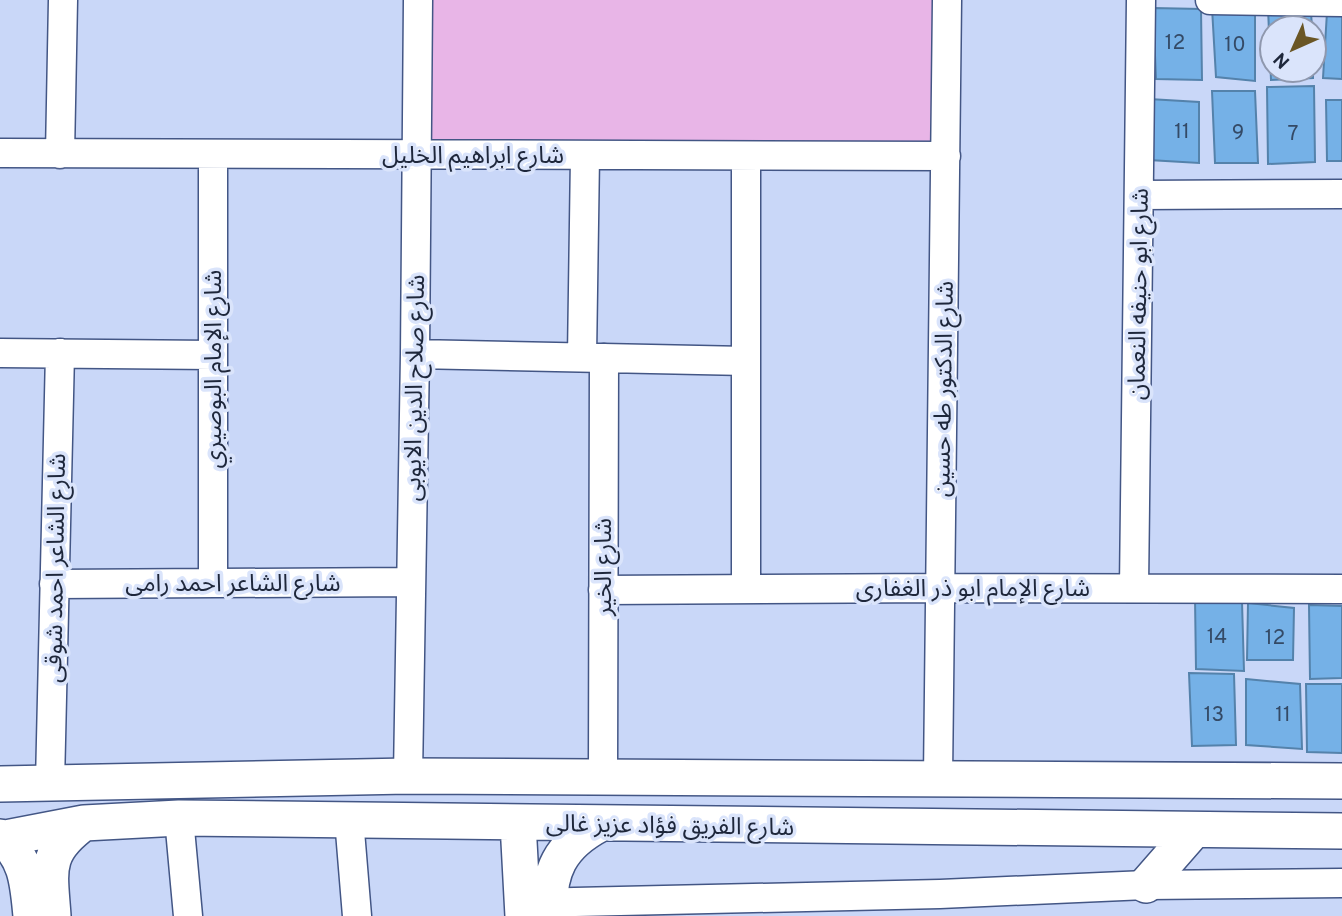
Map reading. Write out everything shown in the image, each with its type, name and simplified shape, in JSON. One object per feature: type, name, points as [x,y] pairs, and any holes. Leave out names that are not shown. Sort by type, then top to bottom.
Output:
[{"type":"street","points":[[60,154],[63,0]]},
{"type":"street","name":"شارع صلاح الدين الايوبى","points":[[408,776],[418,0]]},
{"type":"street","name":"شارع الدكتور طه حسين","points":[[938,778],[947,0]]},
{"type":"street","name":"شارع ابو حنيفه النعمان","points":[[1134,588],[1141,0]]},
{"type":"street","points":[[1210,0],[1342,2]]},
{"type":"street","name":"شارع ابراهيم الخليل","points":[[0,153],[946,156]]},
{"type":"street","name":"شارع الإمام البوصيري","points":[[213,154],[213,583]]},
{"type":"street","name":"شارع الخير","points":[[585,156],[603,590],[603,776]]},
{"type":"street","points":[[746,588],[747,157]]},
{"type":"street","points":[[1139,195],[1342,194]]},
{"type":"street","points":[[0,353],[213,355]]},
{"type":"street","name":"شارع الشاعر احمد شوقى","points":[[50,783],[60,353]]},
{"type":"street","points":[[415,354],[746,361]]},
{"type":"street","name":"شارع الشاعر احمد رامى","points":[[54,584],[411,582]]},
{"type":"street","name":"شارع الإمام ابو ذر الغفارى","points":[[603,590],[1342,589]]},
{"type":"street","name":"شارع الفريق فؤاد عزيز غالى","points":[[0,784],[408,776],[1342,780]]},
{"type":"street","points":[[763,777],[765,825]]},
{"type":"street","points":[[179,818],[188,916]]},
{"type":"street","name":"شارع الفريق فؤاد عزيز غالى","points":[[1,838],[84,823],[179,818],[1342,831]]},
{"type":"street","points":[[349,819],[357,916]]},
{"type":"street","points":[[38,911],[52,861],[63,841],[84,823]]},
{"type":"street","points":[[517,823],[536,909]]},
{"type":"street","points":[[536,909],[564,852],[574,840],[600,824]]},
{"type":"street","points":[[1146,885],[1194,830]]},
{"type":"street","points":[[1,838],[20,857],[38,911]]},
{"type":"street","points":[[0,880],[15,884],[38,911]]},
{"type":"street","points":[[536,909],[941,905],[1146,885],[1342,883]]},
{"type":"shaded area","points":[[418,0],[947,0],[946,156],[417,155]]},
{"type":"building","points":[[1153,8],[1201,9],[1202,80],[1156,79]]},
{"type":"building","points":[[1212,8],[1255,13],[1255,81],[1216,77]]},
{"type":"building","points":[[1268,8],[1311,14],[1268,14]]},
{"type":"building","points":[[1342,12],[1342,79],[1328,78],[1327,14]]},
{"type":"building","points":[[1314,86],[1315,162],[1268,164],[1267,87]]},
{"type":"building","points":[[1212,91],[1255,91],[1258,163],[1215,163]]},
{"type":"building","points":[[1149,99],[1199,102],[1199,163],[1149,160]]},
{"type":"building","points":[[1326,100],[1342,100],[1342,161],[1327,161]]},
{"type":"building","points":[[1195,598],[1242,602],[1244,671],[1196,669]]},
{"type":"building","points":[[1248,603],[1294,608],[1293,660],[1247,660]]},
{"type":"building","points":[[1309,605],[1342,606],[1342,678],[1310,679]]},
{"type":"building","points":[[1189,673],[1234,674],[1236,745],[1192,746]]},
{"type":"building","points":[[1246,679],[1300,684],[1302,749],[1246,745]]},
{"type":"building","points":[[1306,684],[1342,684],[1342,753],[1307,752]]}]
